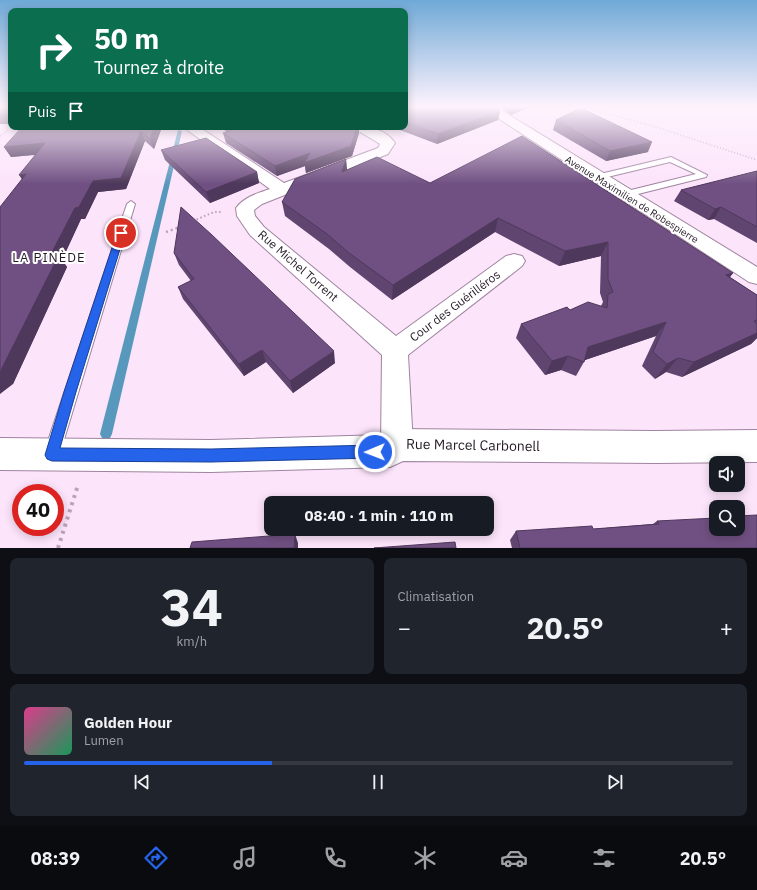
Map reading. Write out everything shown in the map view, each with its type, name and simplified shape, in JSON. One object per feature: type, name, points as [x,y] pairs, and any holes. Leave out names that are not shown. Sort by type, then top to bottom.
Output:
[{"type":"street","points":[[203,133],[283,190]]},
{"type":"street","points":[[246,212],[245,208],[256,200],[384,151],[388,143],[373,133]]},
{"type":"street","name":"Avenue Maximilien de Robespierre","points":[[528,133],[757,277]]},
{"type":"street","name":"Rue Michel Torrent","points":[[246,212],[246,216],[257,231],[395,351]]},
{"type":"street","name":"Cour des Guérilléros","points":[[395,351],[514,261]]},
{"type":"street","points":[[395,351],[398,445]]},
{"type":"street","name":"Rue Marcel Carbonell","points":[[0,454],[211,456],[390,451],[398,445],[647,447],[757,446]]},
{"type":"lane","points":[[599,177],[672,159],[703,175],[626,194]]},
{"type":"lane","points":[[52,455],[70,392],[131,204]]},
{"type":"path","points":[[674,133],[757,160]]},
{"type":"path","points":[[166,232],[214,212],[246,212]]},
{"type":"path","points":[[58,548],[88,455]]},
{"type":"building","points":[[17,133],[140,133],[121,178],[93,181],[79,207],[75,208],[50,256],[59,255],[0,372],[0,207],[26,174],[19,175],[45,143],[4,147]]},
{"type":"building","points":[[143,133],[152,133],[150,139]]},
{"type":"building","points":[[223,133],[355,133],[351,146],[304,163],[310,153],[275,166]]},
{"type":"building","points":[[578,133],[632,133],[652,142],[610,151]]},
{"type":"building","points":[[522,136],[733,273],[726,275],[757,295],[757,320],[754,321],[757,324],[757,333],[694,362],[678,358],[667,364],[653,352],[666,322],[588,347],[584,362],[568,356],[552,361],[521,324],[567,307],[570,310],[588,302],[607,308],[608,294],[613,292],[608,279],[608,242],[565,251],[498,218],[393,285],[349,253],[327,234],[282,202],[295,179],[346,159],[342,172],[377,157],[430,183]]},
{"type":"building","points":[[206,138],[257,172],[206,192],[161,150]]},
{"type":"building","points":[[757,171],[757,227],[721,207],[715,209],[681,190]]},
{"type":"building","points":[[181,207],[334,351],[290,381],[262,350],[239,364],[178,287],[194,279],[174,253]]},
{"type":"building","points":[[757,515],[757,548],[520,548],[516,531],[592,526],[593,529],[659,524],[657,521],[709,518],[709,536],[745,536],[745,516]]},
{"type":"building","points":[[269,536],[295,536],[294,548],[190,548],[192,542]]},
{"type":"building","points":[[455,542],[456,548],[374,548]]},
{"type":"waterway","points":[[106,434],[180,133]]},
{"type":"district","name":"LA PINÈDE","points":[[49,257]]},
{"type":"route","points":[[121,233],[70,392],[52,455],[211,456],[375,452]]}]
